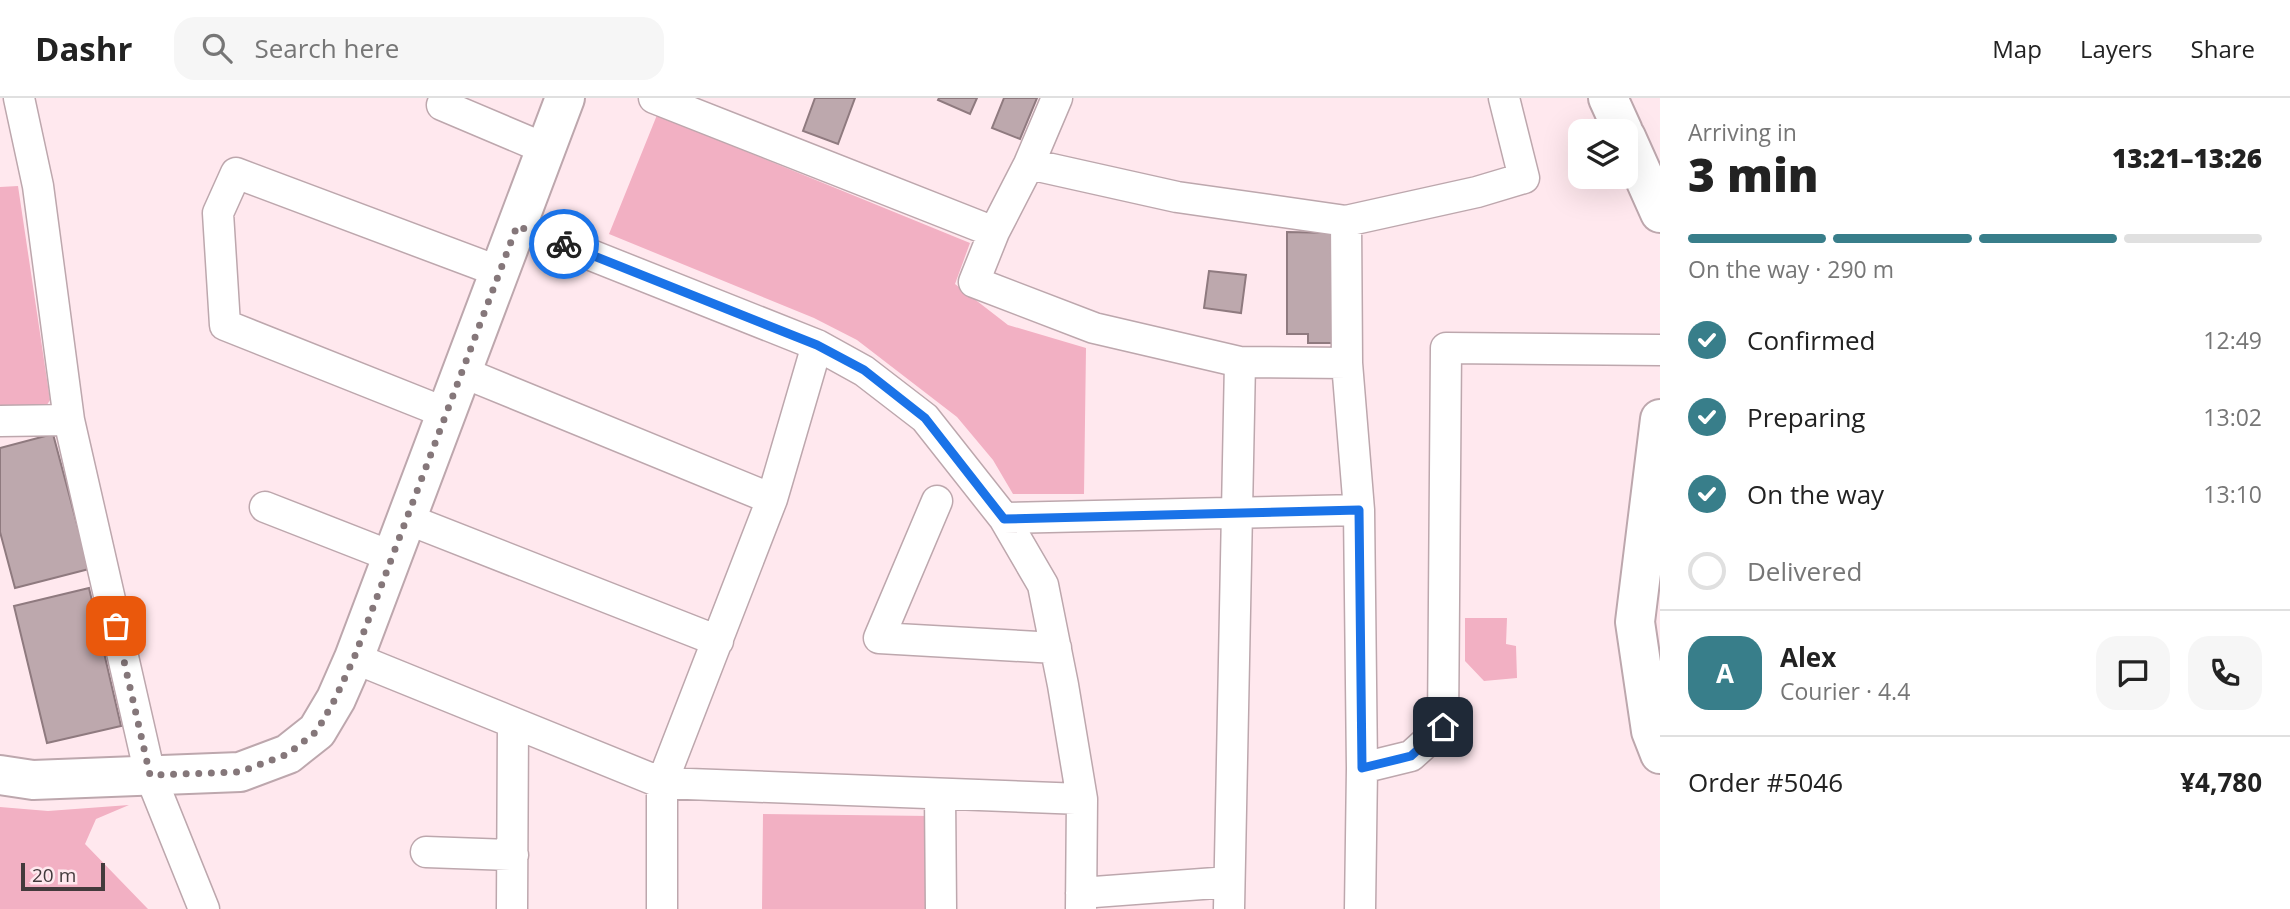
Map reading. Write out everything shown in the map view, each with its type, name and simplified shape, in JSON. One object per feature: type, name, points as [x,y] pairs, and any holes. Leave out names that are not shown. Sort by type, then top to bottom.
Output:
[{"type":"street","points":[[19,98],[37,186],[69,420],[150,775],[204,909]]},
{"type":"street","points":[[0,775],[33,780],[240,772],[288,754],[317,731],[354,658],[565,98]]},
{"type":"street","points":[[654,98],[995,232]]},
{"type":"street","points":[[1057,98],[974,282],[1094,328],[1240,362],[1347,363]]},
{"type":"street","points":[[1029,164],[1177,197],[1346,222],[1477,192],[1524,178],[1504,98]]},
{"type":"street","points":[[1608,98],[1618,119]]},
{"type":"street","points":[[442,105],[546,149]]},
{"type":"street","points":[[1638,164],[1660,213]]},
{"type":"street","points":[[446,413],[225,325],[218,214],[236,173],[500,272]]},
{"type":"street","points":[[1346,222],[1347,363],[1359,510],[1362,768],[1360,909]]},
{"type":"street","points":[[517,226],[817,345],[864,370],[925,418],[1004,519],[1043,585],[1082,799],[1081,901],[1229,895],[1240,362]]},
{"type":"street","points":[[662,909],[662,783],[772,499],[817,345]]},
{"type":"street","points":[[1362,768],[1411,756],[1443,727],[1446,348],[1660,350]]},
{"type":"street","points":[[462,372],[772,499]]},
{"type":"street","points":[[1660,419],[1650,579],[1635,622],[1651,731],[1660,754]]},
{"type":"street","points":[[0,421],[69,420]]},
{"type":"street","points":[[937,501],[879,638],[1056,648]]},
{"type":"street","points":[[265,507],[393,557]]},
{"type":"street","points":[[1004,519],[1359,510]]},
{"type":"street","points":[[407,519],[718,641]]},
{"type":"street","points":[[354,658],[662,783],[1082,799]]},
{"type":"street","points":[[512,909],[513,723]]},
{"type":"street","points":[[940,794],[941,909]]},
{"type":"street","points":[[426,852],[513,855]]},
{"type":"shaded area","points":[[657,115],[970,243],[955,284],[1008,325],[1086,348],[1084,494],[1013,494],[993,460],[957,417],[857,340],[814,318],[609,234]]},
{"type":"shaded area","points":[[18,186],[50,400],[45,408],[0,406],[0,187]]},
{"type":"shaded area","points":[[1465,618],[1507,618],[1506,644],[1516,646],[1517,678],[1484,681],[1465,661]]},
{"type":"shaded area","points":[[129,805],[96,819],[85,844],[148,909],[0,909],[0,807],[48,811]]},
{"type":"shaded area","points":[[763,814],[930,816],[929,909],[762,909]]},
{"type":"building","points":[[815,98],[855,98],[838,144],[803,131]]},
{"type":"building","points":[[977,98],[970,114],[938,100]]},
{"type":"building","points":[[1004,98],[1037,98],[1020,139],[992,128]]},
{"type":"building","points":[[1287,232],[1333,233],[1333,343],[1308,343],[1308,334],[1287,334]]},
{"type":"building","points":[[1209,271],[1246,275],[1241,313],[1204,308]]},
{"type":"building","points":[[53,434],[89,569],[15,588],[0,532],[0,448]]},
{"type":"building","points":[[89,588],[121,726],[47,743],[14,606]]},
{"type":"way so far","points":[[116,626],[150,775],[240,772],[288,754],[317,731],[354,658],[517,226],[564,244]]},
{"type":"route","points":[[564,244],[817,345],[864,370],[925,418],[1004,519],[1359,510],[1362,768],[1411,756],[1443,727]]}]
